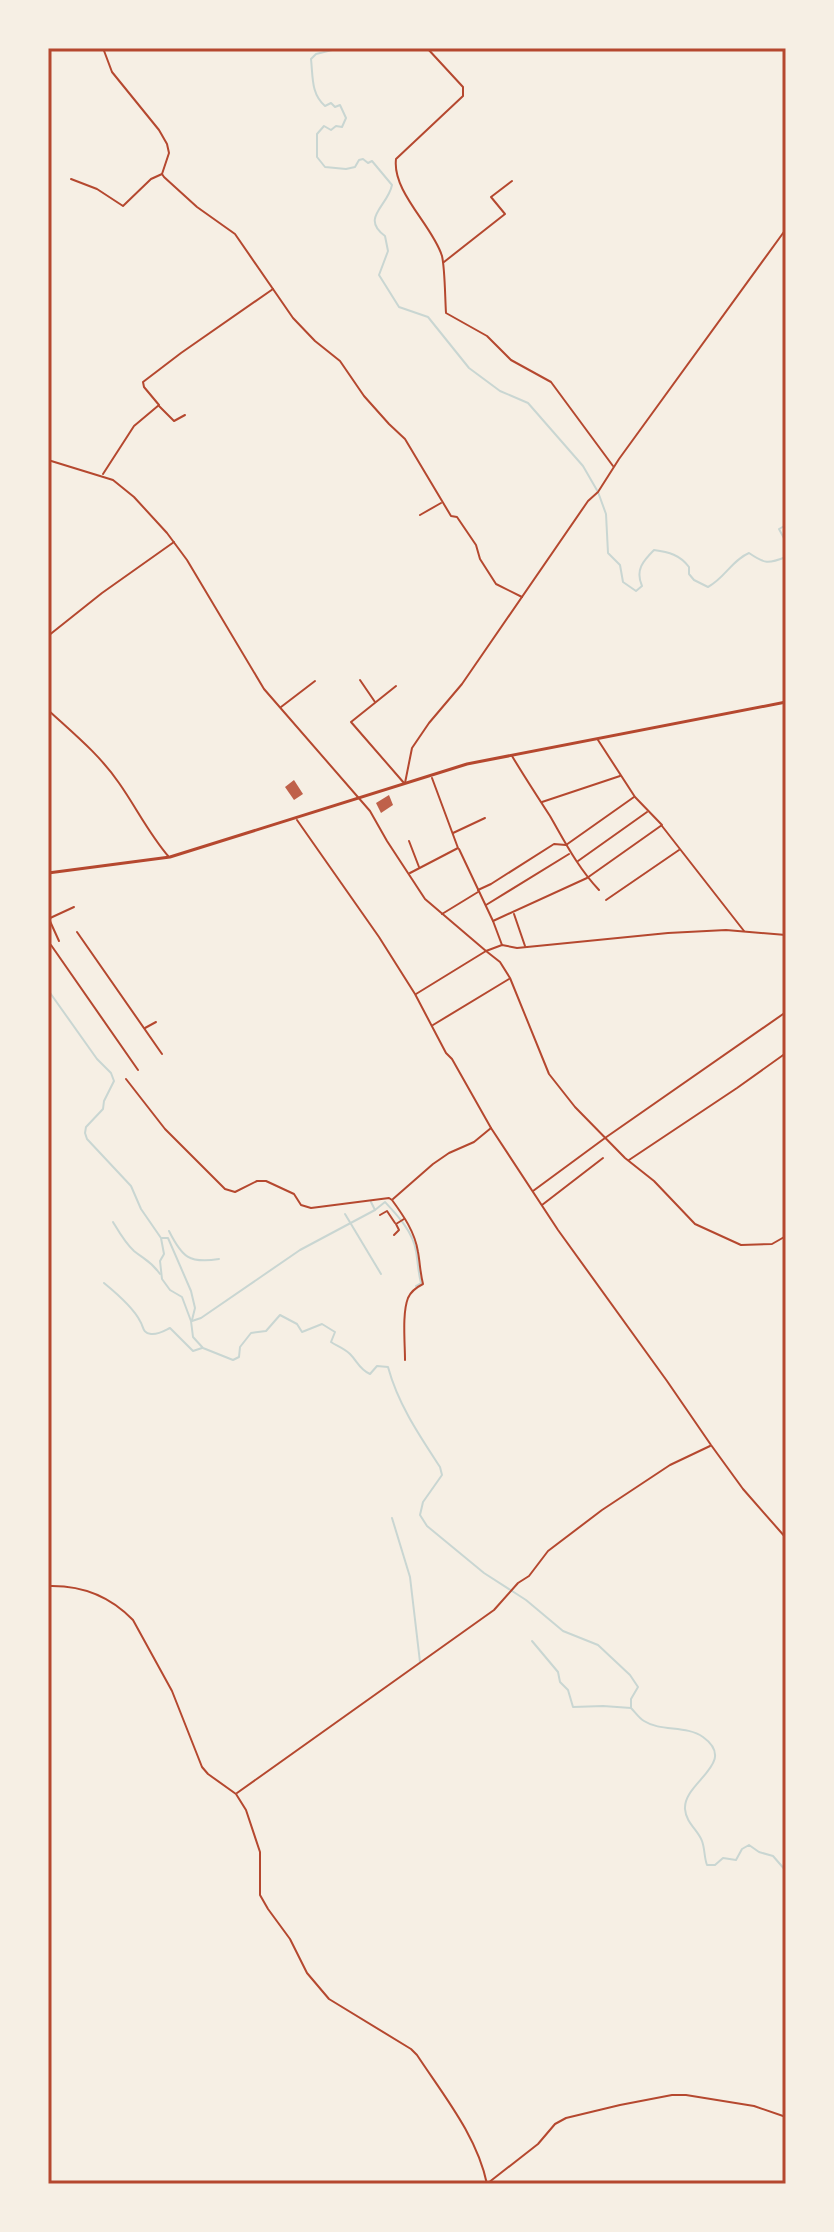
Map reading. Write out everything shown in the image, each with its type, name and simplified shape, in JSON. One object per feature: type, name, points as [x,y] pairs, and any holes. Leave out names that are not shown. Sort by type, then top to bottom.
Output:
[{"type":"main road","points":[[48,873],[170,857],[467,764],[786,702]]},
{"type":"street","points":[[71,179],[97,189],[123,206],[151,179],[162,174],[169,153],[159,130],[112,72],[103,48]]},
{"type":"street","points":[[427,48],[463,87],[463,96],[396,159],[395,164],[403,188],[441,254],[446,313],[487,336],[511,360],[551,382],[614,467]]},
{"type":"street","points":[[162,174],[197,207],[235,234],[293,318],[340,361],[364,396],[405,439],[451,516],[457,517],[468,531],[480,559],[496,584],[522,597]]},
{"type":"street","points":[[443,262],[505,214],[491,197],[512,181]]},
{"type":"street","points":[[405,784],[412,748],[429,723],[462,684],[588,501],[598,492],[786,229]]},
{"type":"street","points":[[185,415],[174,421],[143,382],[274,288]]},
{"type":"street","points":[[102,476],[134,426],[159,405]]},
{"type":"street","points":[[48,460],[102,476],[124,488],[174,542],[264,689],[360,798],[425,899],[500,962],[510,978],[549,1074],[575,1107],[695,1224],[741,1245],[772,1244],[786,1236]]},
{"type":"street","points":[[420,515],[442,502]]},
{"type":"street","points":[[48,636],[174,542]]},
{"type":"street","points":[[360,680],[375,702]]},
{"type":"street","points":[[280,708],[315,681]]},
{"type":"street","points":[[396,686],[351,722],[405,784]]},
{"type":"street","points":[[48,710],[100,758],[120,783],[147,829],[170,857]]},
{"type":"street","points":[[597,739],[635,797],[662,825],[744,931]]},
{"type":"street","points":[[511,755],[570,853],[599,890]]},
{"type":"street","points":[[431,775],[458,848],[502,945]]},
{"type":"street","points":[[541,802],[621,776]]},
{"type":"street","points":[[441,914],[554,844],[566,845],[635,797]]},
{"type":"street","points":[[577,862],[648,812]]},
{"type":"street","points":[[452,833],[485,818]]},
{"type":"street","points":[[296,819],[379,937],[532,1192],[743,1489],[786,1538]]},
{"type":"street","points":[[493,921],[587,878],[662,825]]},
{"type":"street","points":[[409,841],[419,868]]},
{"type":"street","points":[[409,874],[458,848]]},
{"type":"street","points":[[606,900],[680,849]]},
{"type":"street","points":[[485,905],[570,853]]},
{"type":"street","points":[[59,941],[48,919],[74,907]]},
{"type":"street","points":[[513,913],[526,947]]},
{"type":"street","points":[[415,994],[486,951],[502,945],[526,947],[726,930],[786,935]]},
{"type":"street","points":[[77,932],[162,1054]]},
{"type":"street","points":[[51,945],[138,1070]]},
{"type":"street","points":[[432,1026],[510,978]]},
{"type":"street","points":[[532,1192],[786,1012]]},
{"type":"street","points":[[144,1029],[156,1022]]},
{"type":"street","points":[[628,1161],[786,1053]]},
{"type":"street","points":[[126,1079],[165,1129],[225,1189],[235,1192],[257,1181],[266,1181],[294,1194],[301,1205],[311,1208],[392,1200],[405,1218],[418,1249],[418,1266],[423,1284],[409,1297],[405,1360]]},
{"type":"street","points":[[392,1200],[433,1164],[474,1142],[491,1128]]},
{"type":"street","points":[[541,1205],[603,1158]]},
{"type":"street","points":[[380,1215],[387,1211],[399,1230],[394,1235]]},
{"type":"street","points":[[396,1224],[405,1218]]},
{"type":"street","points":[[236,1794],[494,1610],[529,1576],[548,1551],[602,1510],[670,1465],[711,1445]]},
{"type":"street","points":[[48,1586],[98,1594],[125,1611],[133,1620],[172,1691],[202,1767],[236,1794],[246,1810],[260,1852],[260,1895],[290,1939],[307,1973],[329,1999],[417,2055],[473,2142],[487,2184],[538,2144],[555,2124],[566,2118],[620,2105],[686,2095],[754,2106],[786,2117]]},
{"type":"building","points":[[294,780],[303,794],[294,800],[285,787]]},
{"type":"building","points":[[389,795],[393,805],[381,813],[376,803]]},
{"type":"waterway","points":[[340,48],[316,54],[311,59],[317,96],[325,106],[331,103],[335,107],[340,105],[346,118],[342,127],[336,126],[331,130],[324,126],[317,134],[317,157],[325,167],[346,169],[355,167],[359,160],[372,161],[392,185],[375,217],[378,230],[385,236],[388,251],[379,275],[399,307],[428,317],[469,368],[500,391],[528,403],[583,466],[606,514],[608,553],[620,565],[623,582],[636,591],[642,586],[639,575],[641,566],[654,550],[678,557],[689,567],[689,574],[694,580],[708,587],[749,553],[767,562],[786,557]]},
{"type":"waterway","points":[[786,525],[779,529],[786,542]]},
{"type":"waterway","points":[[48,990],[97,1059],[111,1073],[114,1081],[103,1109],[86,1127],[85,1133],[87,1139],[131,1186],[141,1209],[161,1238],[164,1254],[160,1261],[162,1279],[170,1290],[182,1297],[193,1337],[203,1348],[233,1360],[239,1357],[240,1347],[251,1333],[266,1331],[280,1315],[297,1324],[302,1332],[322,1324],[335,1332],[331,1342],[348,1352],[370,1374],[377,1366],[388,1367],[403,1406],[442,1475],[423,1502],[420,1515],[427,1526],[563,1631],[598,1645],[630,1675],[638,1687],[631,1699],[631,1708],[642,1720],[696,1733],[712,1746],[715,1755],[713,1764],[692,1790],[685,1809],[702,1841],[707,1865],[715,1865],[723,1858],[736,1860],[742,1849],[749,1845],[773,1856],[786,1871]]},
{"type":"waterway","points":[[371,1202],[375,1210],[385,1202],[408,1231],[414,1244],[421,1283],[416,1286]]},
{"type":"waterway","points":[[192,1321],[201,1318],[300,1250],[375,1210]]},
{"type":"waterway","points":[[345,1214],[381,1274]]},
{"type":"waterway","points":[[113,1222],[131,1248],[160,1274]]},
{"type":"waterway","points":[[169,1231],[188,1257],[219,1259]]},
{"type":"waterway","points":[[162,1238],[168,1238],[191,1291],[195,1308],[192,1320]]},
{"type":"waterway","points":[[104,1283],[133,1311],[146,1332],[156,1334],[170,1328],[193,1351],[202,1348]]},
{"type":"waterway","points":[[392,1518],[410,1577],[420,1662]]},
{"type":"waterway","points":[[532,1641],[558,1672],[573,1707],[631,1708]]}]
